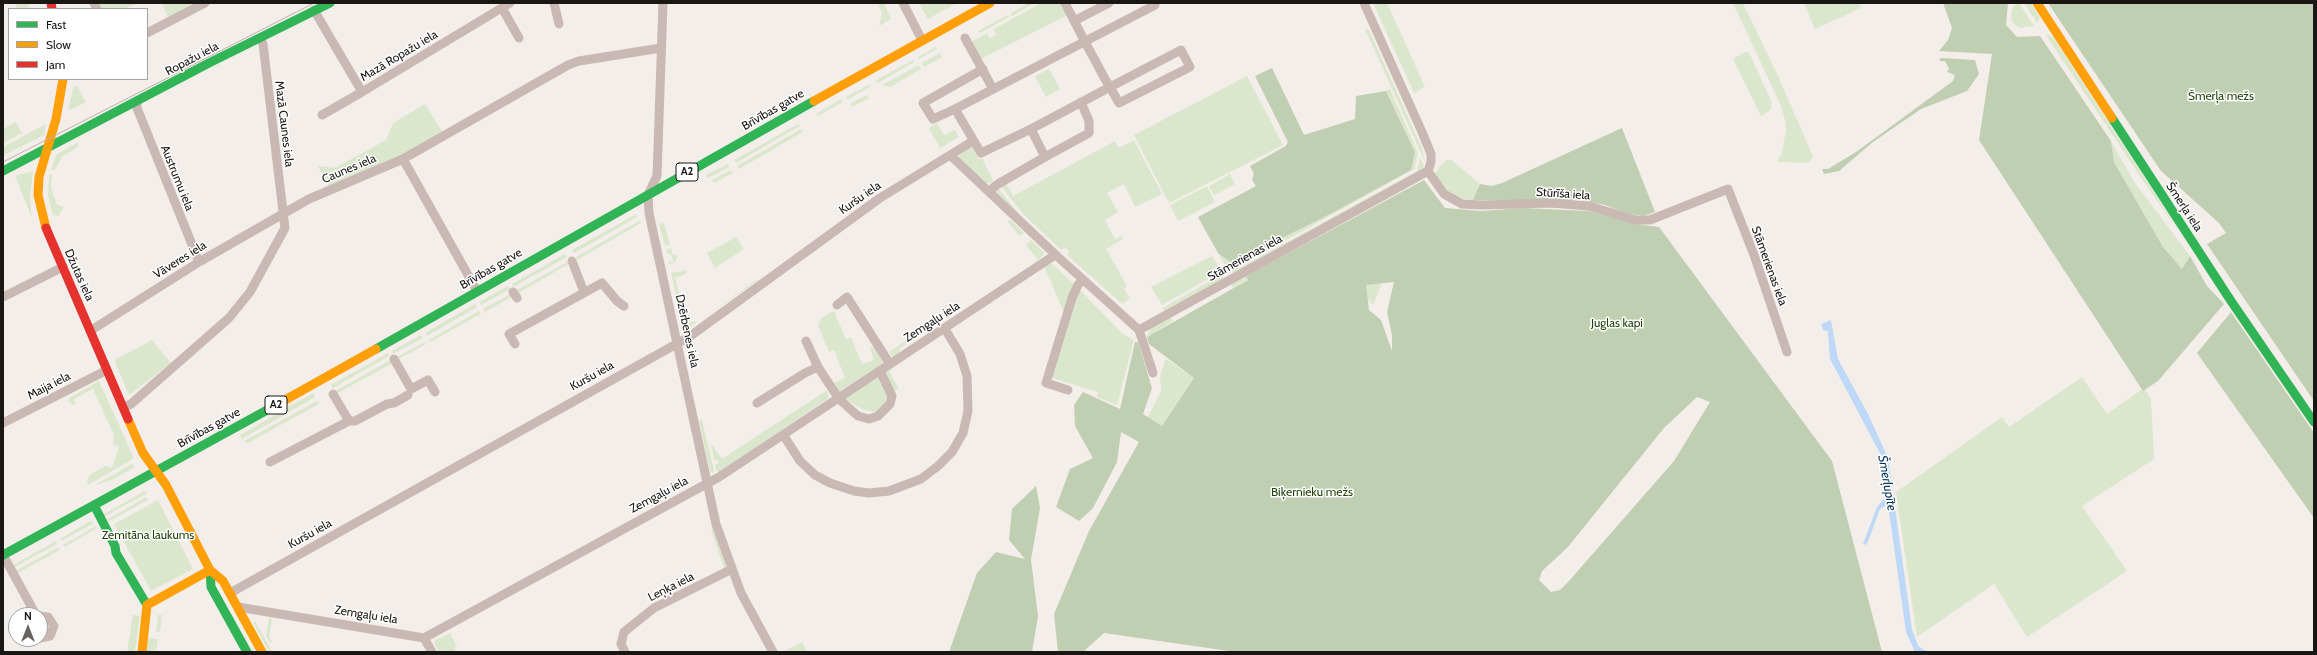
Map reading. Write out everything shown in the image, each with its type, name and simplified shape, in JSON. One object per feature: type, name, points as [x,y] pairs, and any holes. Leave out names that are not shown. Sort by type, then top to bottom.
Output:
[{"type":"main road","name":"Ropažu iela","points":[[3,171],[330,3]]},
{"type":"main road","name":"Brīvības gatve","points":[[3,555],[320,381],[477,291],[990,3]]},
{"type":"main road","name":"Šmerļa iela","points":[[2037,3],[2231,300],[2314,422]]},
{"type":"main road","name":"Džutas iela","points":[[63,80],[39,177],[40,208],[45,227],[143,452],[166,485],[210,570]]},
{"type":"main road","points":[[94,505],[115,546],[116,552],[147,605],[142,652]]},
{"type":"main road","points":[[210,570],[223,581],[262,652]]},
{"type":"main road","points":[[147,605],[210,570]]},
{"type":"main road","points":[[210,570],[212,587],[247,652]]},
{"type":"street","points":[[148,32],[206,3]]},
{"type":"street","name":"Mazā Ropažu iela","points":[[314,10],[362,92],[510,3]]},
{"type":"street","points":[[554,3],[559,24]]},
{"type":"street","name":"Dzērbenes iela","points":[[663,3],[657,176],[648,195],[649,213],[716,524],[741,593],[773,652]]},
{"type":"street","points":[[903,3],[922,40]]},
{"type":"street","points":[[955,109],[972,141],[981,153],[1031,129],[1081,102],[1110,87],[1181,50],[1190,67],[1119,103],[1110,87],[1084,40],[1065,3]]},
{"type":"street","points":[[1074,21],[1109,3]]},
{"type":"street","points":[[983,69],[924,103],[933,119],[994,89],[1084,40],[1155,5],[1154,3]]},
{"type":"street","points":[[1364,3],[1428,148],[1431,162],[1428,171]]},
{"type":"street","points":[[502,8],[519,38]]},
{"type":"street","name":"Mazā Caunes iela","points":[[260,38],[263,44],[284,213]]},
{"type":"street","points":[[965,38],[994,89]]},
{"type":"street","name":"Caunes iela","points":[[284,213],[309,199],[403,159],[568,65],[579,61],[661,48]]},
{"type":"street","points":[[322,115],[362,92]]},
{"type":"street","name":"Austrumu iela","points":[[137,102],[137,108],[199,262]]},
{"type":"street","points":[[989,192],[998,184],[1089,134],[1089,121],[1081,102]]},
{"type":"street","points":[[1031,129],[1045,157]]},
{"type":"street","name":"Kuršu iela","points":[[230,593],[677,344],[880,198],[972,141]]},
{"type":"street","points":[[950,155],[1055,255],[1139,330],[1153,373]]},
{"type":"street","points":[[403,159],[477,291]]},
{"type":"street","name":"Stūrīša iela","points":[[1428,171],[1444,194],[1462,204],[1482,205],[1551,203],[1589,206],[1635,220],[1650,220],[1728,189]]},
{"type":"street","name":"Stāmerienas iela","points":[[1139,330],[1428,171]]},
{"type":"street","name":"Stāmerienas iela","points":[[1728,189],[1754,255],[1787,352]]},
{"type":"street","points":[[124,408],[138,399],[229,318],[250,292],[285,228],[284,213]]},
{"type":"street","name":"Vāveres iela","points":[[90,331],[199,262],[284,213]]},
{"type":"street","name":"Zemgaļu iela","points":[[238,607],[424,638],[708,483],[784,436],[1055,255]]},
{"type":"street","points":[[572,261],[584,292]]},
{"type":"street","points":[[3,297],[63,268]]},
{"type":"street","points":[[1068,390],[1046,383],[1072,298],[1078,285],[1083,280]]},
{"type":"street","points":[[515,344],[509,334],[602,283],[617,301],[624,306]]},
{"type":"street","points":[[837,305],[847,296],[890,364]]},
{"type":"street","points":[[784,436],[800,460],[815,475],[830,483],[854,491],[869,493],[889,492],[921,479],[938,466],[952,452],[964,433],[968,412],[967,376],[960,354],[945,329]]},
{"type":"street","points":[[806,341],[818,367],[839,399],[858,416],[869,419],[878,416],[886,410],[892,396],[880,371]]},
{"type":"street","points":[[394,359],[411,389],[428,380],[435,392]]},
{"type":"street","points":[[757,404],[805,372],[818,367]]},
{"type":"street","name":"Maija iela","points":[[3,423],[107,370]]},
{"type":"street","points":[[333,394],[349,421]]},
{"type":"street","points":[[270,462],[349,421],[355,421],[408,395]]},
{"type":"street","points":[[3,555],[32,607]]},
{"type":"street","name":"Leņķa iela","points":[[625,652],[621,644],[624,632],[654,608],[732,569]]},
{"type":"street","points":[[48,617],[54,626],[50,636],[48,636]]},
{"type":"street","points":[[424,638],[432,652]]},
{"type":"green space","points":[[18,3],[29,3],[28,8],[15,8]]},
{"type":"green space","points":[[97,3],[139,3],[126,8],[99,8]]},
{"type":"green space","points":[[162,3],[201,3],[169,19]]},
{"type":"green space","points":[[878,3],[884,3],[891,19],[879,26],[882,13]]},
{"type":"green space","points":[[919,3],[957,3],[928,19]]},
{"type":"green space","points":[[1029,3],[1035,3],[1012,16],[1011,13]]},
{"type":"green space","points":[[1041,3],[1062,3],[1068,15],[981,59],[971,42],[987,33],[990,38],[996,35],[994,29]]},
{"type":"green space","points":[[1373,3],[1387,3],[1425,87],[1414,93]]},
{"type":"green space","points":[[1733,3],[1743,3],[1778,76],[1812,154],[1813,157],[1808,163],[1777,162],[1782,153],[1786,130],[1785,120],[1781,106]]},
{"type":"green space","points":[[1804,3],[1859,3],[1861,8],[1815,29]]},
{"type":"green space","points":[[1943,3],[2008,3],[2006,25],[2017,37],[2040,36],[2111,141],[2114,162],[2163,247],[2182,269],[2190,256],[2207,286],[2224,304],[2158,381],[2143,391],[1979,140],[1992,54],[1939,51],[1948,40],[1952,28]]},
{"type":"green space","points":[[2016,3],[2019,3],[2034,26],[2020,28],[2011,20],[2011,11]]},
{"type":"green space","points":[[2024,3],[2031,3],[2040,18],[2037,23]]},
{"type":"green space","name":"Šmerļa mežs","points":[[2048,3],[2314,3],[2314,401],[2207,244],[2226,233],[2219,223],[2161,171]]},
{"type":"green space","points":[[1007,15],[1009,17],[980,33],[978,31]]},
{"type":"green space","points":[[1365,29],[1369,30],[1422,148],[1425,162]]},
{"type":"green space","points":[[2045,34],[2053,37],[2183,237],[2150,191]]},
{"type":"green space","points":[[936,47],[937,49],[919,59],[918,57]]},
{"type":"green space","points":[[1745,52],[1749,52],[1772,103],[1771,110],[1761,116],[1733,59]]},
{"type":"green space","points":[[940,53],[942,57],[924,67],[922,63]]},
{"type":"green space","points":[[1941,58],[1975,60],[1979,74],[1967,91],[1921,109],[1873,142],[1839,171],[1824,174],[1822,169],[1828,169],[1856,152],[1953,81],[1955,75],[1947,72],[1949,69],[1945,61],[1939,61]]},
{"type":"green space","points":[[913,60],[914,62],[878,83],[876,80]]},
{"type":"green space","points":[[919,65],[921,69],[890,87],[882,85]]},
{"type":"green space","points":[[1272,68],[1304,135],[1355,119],[1356,96],[1386,91],[1415,152],[1411,170],[1330,214],[1232,263],[1218,253],[1198,217],[1256,186],[1252,180],[1254,174],[1250,166],[1286,146],[1288,142],[1255,76]]},
{"type":"green space","points":[[1049,69],[1060,89],[1046,97],[1035,76]]},
{"type":"green space","points":[[1247,76],[1283,145],[1169,203],[1134,135]]},
{"type":"green space","points":[[870,84],[871,86],[847,100],[846,97]]},
{"type":"green space","points":[[74,86],[77,86],[86,102],[71,110],[68,109]]},
{"type":"green space","points":[[1390,89],[1418,153],[1414,169],[1243,264],[1227,269],[1218,253],[1325,204],[1415,152],[1386,91]]},
{"type":"green space","points":[[867,95],[869,98],[852,107],[851,103]]},
{"type":"green space","points":[[841,99],[843,102],[818,116],[816,114]]},
{"type":"green space","points":[[425,104],[443,133],[404,155],[328,186],[318,166],[335,168],[386,140],[393,123]]},
{"type":"green space","points":[[16,122],[22,133],[3,143],[3,129]]},
{"type":"green space","points":[[937,123],[944,135],[955,130],[959,137],[940,148],[929,128]]},
{"type":"green space","points":[[46,124],[44,135],[4,155],[3,147]]},
{"type":"green space","points":[[798,124],[800,126],[736,163],[734,160]]},
{"type":"green space","points":[[1622,128],[1655,212],[1644,216],[1628,214],[1605,205],[1580,200],[1473,200],[1480,184],[1492,186],[1502,183]]},
{"type":"green space","points":[[801,129],[803,132],[739,169],[737,166]]},
{"type":"green space","points":[[1134,140],[1162,194],[1135,207],[1124,184],[1107,193],[1118,212],[1105,220],[1115,239],[1121,236],[1123,239],[1106,249],[1127,286],[1124,288],[1130,299],[1122,304],[1067,255],[1069,251],[1065,248],[1061,250],[1024,215],[1001,186],[1006,183],[1013,196],[1115,141],[1119,148]]},
{"type":"green space","points":[[2111,141],[2135,183],[2190,256],[2182,269],[2163,247],[2114,162]]},
{"type":"green space","points":[[78,142],[78,147],[62,157],[55,170],[51,170],[56,155]]},
{"type":"green space","points":[[971,144],[979,159],[982,158],[994,183],[986,183],[959,159],[959,154]]},
{"type":"green space","points":[[1420,158],[1424,166],[1422,170],[1235,273],[1228,272],[1243,266],[1417,171]]},
{"type":"green space","points":[[1446,160],[1452,160],[1480,184],[1473,200],[1460,198],[1450,194],[1437,179],[1436,173],[1441,164],[1442,165]]},
{"type":"green space","points":[[728,164],[729,167],[708,178],[706,175]]},
{"type":"green space","points":[[731,170],[733,173],[714,183],[712,180]]},
{"type":"green space","points":[[33,171],[30,197],[32,218],[15,176]]},
{"type":"green space","points":[[49,174],[52,174],[51,187],[57,205],[64,207],[58,216],[53,215],[48,196]]},
{"type":"green space","points":[[1230,174],[1235,184],[1214,195],[1209,186]]},
{"type":"green space","name":"Biķernieku mežs","points":[[1424,180],[1445,208],[1481,211],[1523,208],[1589,211],[1642,225],[1659,227],[1832,461],[1882,652],[1236,652],[1104,633],[1083,652],[1058,652],[1054,614],[1089,531],[1139,442],[1121,432],[1117,462],[1093,508],[1079,521],[1056,507],[1070,469],[1093,458],[1075,426],[1074,405],[1083,392],[1120,409],[1135,342],[1138,342],[1152,388],[1143,414],[1162,426],[1194,378],[1149,344],[1147,337],[1248,280],[1246,276]],"holes":[[[1394,282],[1387,312],[1392,335],[1392,351],[1381,320],[1369,310],[1366,285]],[[1697,397],[1710,402],[1674,461],[1569,581],[1560,590],[1551,592],[1539,580],[1542,571],[1567,548],[1664,428]]]},
{"type":"green space","points":[[1207,186],[1215,202],[1178,221],[1170,205]]},
{"type":"green space","points":[[998,188],[1017,211],[1017,212],[996,193]]},
{"type":"green space","points":[[636,214],[637,217],[574,253],[572,250]]},
{"type":"green space","points":[[1011,220],[1025,233],[1019,236],[1007,221]]},
{"type":"green space","points":[[639,221],[641,223],[577,260],[576,257]]},
{"type":"green space","points":[[664,223],[670,245],[665,246],[659,224]]},
{"type":"green space","points":[[736,237],[744,249],[715,268],[707,253]]},
{"type":"green space","points":[[1031,240],[1045,253],[1036,262],[1037,259],[1026,245]]},
{"type":"green space","points":[[671,248],[673,255],[677,255],[677,258],[674,263],[669,264],[668,262],[673,261],[671,254],[667,254],[666,250]]},
{"type":"green space","points":[[565,254],[567,257],[513,287],[512,284]]},
{"type":"green space","points":[[1212,256],[1222,271],[1162,305],[1151,287]]},
{"type":"green space","points":[[569,261],[570,263],[517,294],[515,291]]},
{"type":"green space","points":[[1049,261],[1074,284],[1064,313],[1044,266]]},
{"type":"green space","points":[[686,270],[687,273],[675,278],[681,299],[677,300],[671,273]]},
{"type":"green space","points":[[1223,274],[1223,280],[1165,312],[1162,308]]},
{"type":"green space","points":[[1246,276],[1248,279],[1233,288],[1231,284]]},
{"type":"green space","points":[[1371,278],[1382,283],[1373,305],[1361,292]]},
{"type":"green space","points":[[756,280],[757,281],[703,318]]},
{"type":"green space","points":[[508,286],[510,289],[481,305],[479,302]]},
{"type":"green space","points":[[1080,290],[1123,334],[1134,340],[1117,405],[1097,397],[1098,392],[1052,378],[1072,309]]},
{"type":"green space","points":[[512,293],[513,296],[485,312],[483,309]]},
{"type":"green space","points":[[682,301],[690,317],[687,319],[688,323],[695,321],[696,323],[684,331],[678,303]]},
{"type":"green space","points":[[475,304],[477,307],[427,336],[425,333]]},
{"type":"green space","points":[[479,311],[481,314],[430,342],[429,340]]},
{"type":"green space","points":[[834,311],[846,339],[851,337],[862,364],[874,360],[870,348],[875,346],[883,360],[882,364],[840,391],[837,391],[834,383],[845,378],[834,350],[829,352],[818,325],[822,317]]},
{"type":"green space","points":[[2231,312],[2314,433],[2314,518],[2197,353]]},
{"type":"green space","points":[[1170,317],[1173,321],[1147,337],[1150,328]]},
{"type":"green space","points":[[935,321],[937,323],[900,348],[899,352],[893,357],[889,352]]},
{"type":"green space","points":[[421,335],[423,338],[393,354],[392,351]]},
{"type":"green space","points":[[152,340],[171,363],[129,395],[114,360]]},
{"type":"green space","points":[[425,342],[426,344],[397,360],[395,358]]},
{"type":"green space","points":[[388,353],[389,356],[333,388],[331,385]]},
{"type":"green space","points":[[906,358],[889,371],[899,389],[893,391],[886,373],[887,370]]},
{"type":"green space","points":[[1166,359],[1194,378],[1162,426],[1148,417],[1161,391],[1160,376]]},
{"type":"green space","points":[[391,360],[393,363],[336,394],[335,391]]},
{"type":"green space","points":[[879,377],[890,395],[889,401],[879,411],[874,412],[864,410],[845,399]]},
{"type":"green space","points":[[2082,377],[2107,414],[2144,388],[2151,399],[2154,459],[2082,506],[2127,571],[2027,637],[1994,584],[1917,637],[1896,492],[2002,417],[2009,427]]},
{"type":"green space","points":[[99,381],[133,459],[88,485],[87,480],[90,475],[105,466],[112,468],[119,446],[113,444],[114,435],[93,389],[74,399],[76,404],[74,405],[68,402],[69,398]]},
{"type":"green space","points":[[827,390],[829,398],[719,472],[716,470],[715,464],[719,463],[718,460],[714,460],[711,443],[722,459]]},
{"type":"green space","points":[[313,393],[315,397],[242,439],[240,435]]},
{"type":"green space","points":[[317,401],[319,404],[246,444],[244,441]]},
{"type":"green space","points":[[702,420],[714,470],[713,473],[710,472],[699,421]]},
{"type":"green space","points":[[132,464],[135,467],[114,479],[93,486]]},
{"type":"green space","points":[[1036,486],[1040,508],[1031,560],[1038,616],[1032,652],[949,652],[977,573],[996,552],[1025,559],[1009,540],[1012,509]]},
{"type":"green space","points":[[145,491],[146,494],[103,517],[102,515]]},
{"type":"green space","points":[[146,497],[148,500],[106,523],[105,521]]},
{"type":"green space","name":"Zemitāna laukums","points":[[158,500],[193,569],[151,591],[114,524]]},
{"type":"green space","points":[[90,521],[94,523],[61,541],[60,539]]},
{"type":"green space","points":[[96,526],[97,528],[65,547],[63,545]]},
{"type":"green space","points":[[714,528],[727,566],[724,568],[711,530]]},
{"type":"green space","points":[[56,541],[57,544],[13,568],[13,565]]},
{"type":"green space","points":[[59,547],[60,550],[16,574],[15,571]]},
{"type":"green space","points":[[133,615],[140,616],[135,652],[127,652]]},
{"type":"green space","points":[[158,615],[162,615],[160,632],[156,632]]},
{"type":"green space","points":[[269,617],[272,619],[269,637],[272,641],[270,643],[266,636]]},
{"type":"green space","points":[[255,621],[272,652],[269,652],[253,622]]},
{"type":"green space","points":[[48,624],[51,631],[48,632]]},
{"type":"green space","points":[[450,633],[457,647],[454,648],[456,652],[439,652],[434,643],[435,640]]},
{"type":"green space","points":[[148,638],[158,639],[156,652],[146,652]]},
{"type":"green space","points":[[802,642],[807,652],[785,651]]},
{"type":"water","name":"Šmerļupīte","points":[[1831,320],[1838,359],[1868,414],[1888,458],[1912,629],[1918,646],[1928,652],[1915,652],[1906,632],[1888,504],[1880,509],[1869,539],[1866,545],[1863,544],[1877,507],[1886,496],[1882,457],[1830,359],[1828,331],[1823,330],[1821,324]]},
{"type":"tram line","points":[[3,162],[314,3]]},
{"type":"traffic: fast","points":[[3,171],[209,63],[330,3]]},
{"type":"traffic: fast","points":[[376,349],[814,101]]},
{"type":"traffic: fast","points":[[2112,118],[2231,301],[2314,422]]},
{"type":"traffic: fast","points":[[3,555],[269,409]]},
{"type":"traffic: fast","points":[[94,505],[115,546],[116,553],[147,605]]},
{"type":"traffic: fast","points":[[210,570],[211,587],[247,652]]},
{"type":"traffic: slow","points":[[814,101],[990,3]]},
{"type":"traffic: slow","points":[[2037,3],[2112,118]]},
{"type":"traffic: slow","points":[[46,228],[38,195],[39,177],[56,119],[63,80]]},
{"type":"traffic: slow","points":[[269,409],[376,349]]},
{"type":"traffic: slow","points":[[128,419],[143,453],[166,485],[210,570],[223,581],[262,652]]},
{"type":"traffic: slow","points":[[147,605],[210,570]]},
{"type":"traffic: slow","points":[[142,652],[147,605]]},
{"type":"traffic: jam","points":[[51,3],[52,8]]},
{"type":"traffic: jam","points":[[46,228],[128,419]]},
{"type":"park label","name":"Juglas kapi","points":[[1617,323]]}]
